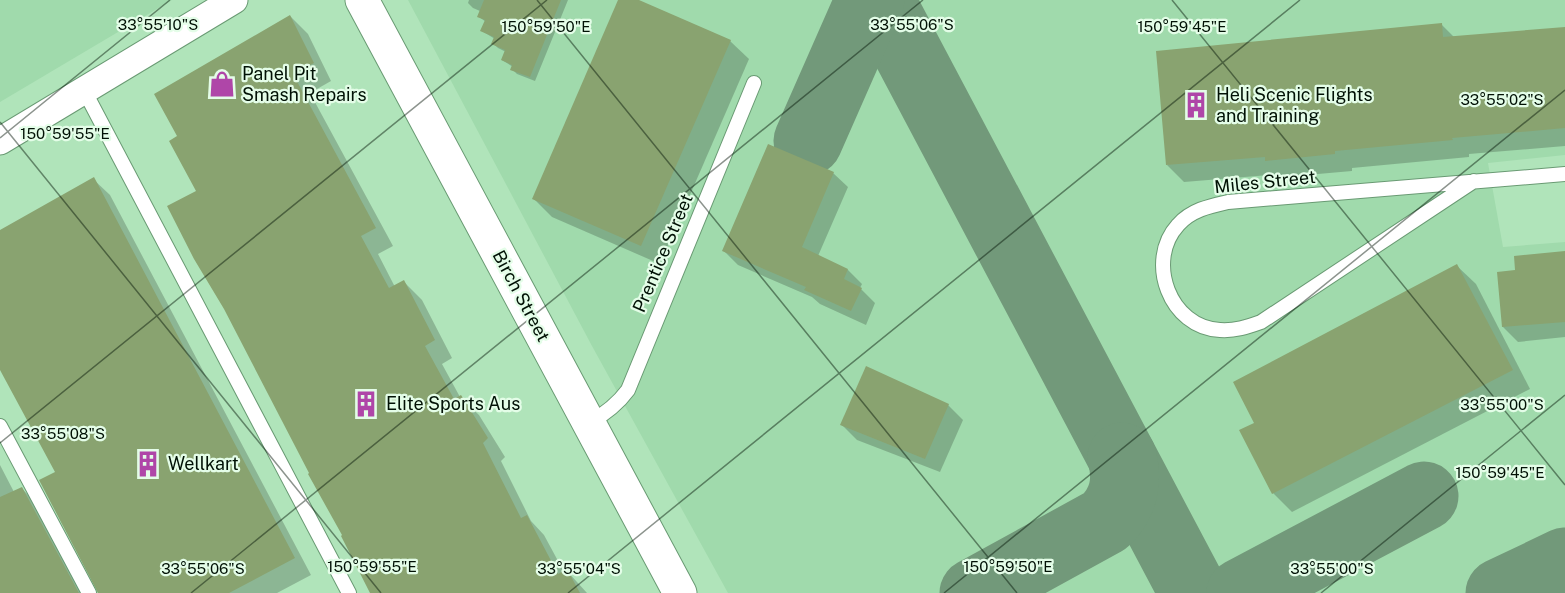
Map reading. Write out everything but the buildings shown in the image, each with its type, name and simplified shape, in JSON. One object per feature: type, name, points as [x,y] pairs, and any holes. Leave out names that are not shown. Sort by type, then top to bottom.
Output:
[{"type":"street","points":[[0,141],[234,0]]},
{"type":"street","name":"Birch Street","points":[[362,0],[680,593]]},
{"type":"lane","name":"Prentice Street","points":[[589,423],[614,407],[628,390],[754,83]]},
{"type":"lane","points":[[84,90],[348,593]]},
{"type":"lane","name":"Miles Street","points":[[1474,181],[1261,322],[1240,329],[1218,330],[1202,326],[1188,317],[1170,295],[1164,280],[1163,258],[1170,237],[1187,217],[1208,206],[1228,202],[1474,181],[1565,174]]},
{"type":"lane","points":[[0,426],[89,593]]},
{"type":"shaded area","points":[[0,0],[172,0],[0,102]]},
{"type":"shaded area","points":[[408,0],[1565,0],[1565,155],[1488,163],[1503,247],[1565,242],[1565,593],[728,593],[592,346]]},
{"type":"taxiway","points":[[808,141],[870,0]]},
{"type":"taxiway","points":[[880,0],[1194,593]]},
{"type":"taxiway","points":[[974,593],[1105,521],[1117,507],[1123,491],[1125,475],[1122,457]]},
{"type":"taxiway","points":[[1241,593],[1424,496]]},
{"type":"taxiway","points":[[1500,593],[1565,562]]},
{"type":"place","name":"Panel Pit Smash Repairs","points":[[222,84]]},
{"type":"place","name":"Heli Scenic Flights and Training","points":[[1196,105]]},
{"type":"place","name":"Elite Sports Aus","points":[[366,404]]},
{"type":"place","name":"Wellkart","points":[[148,464]]}]
